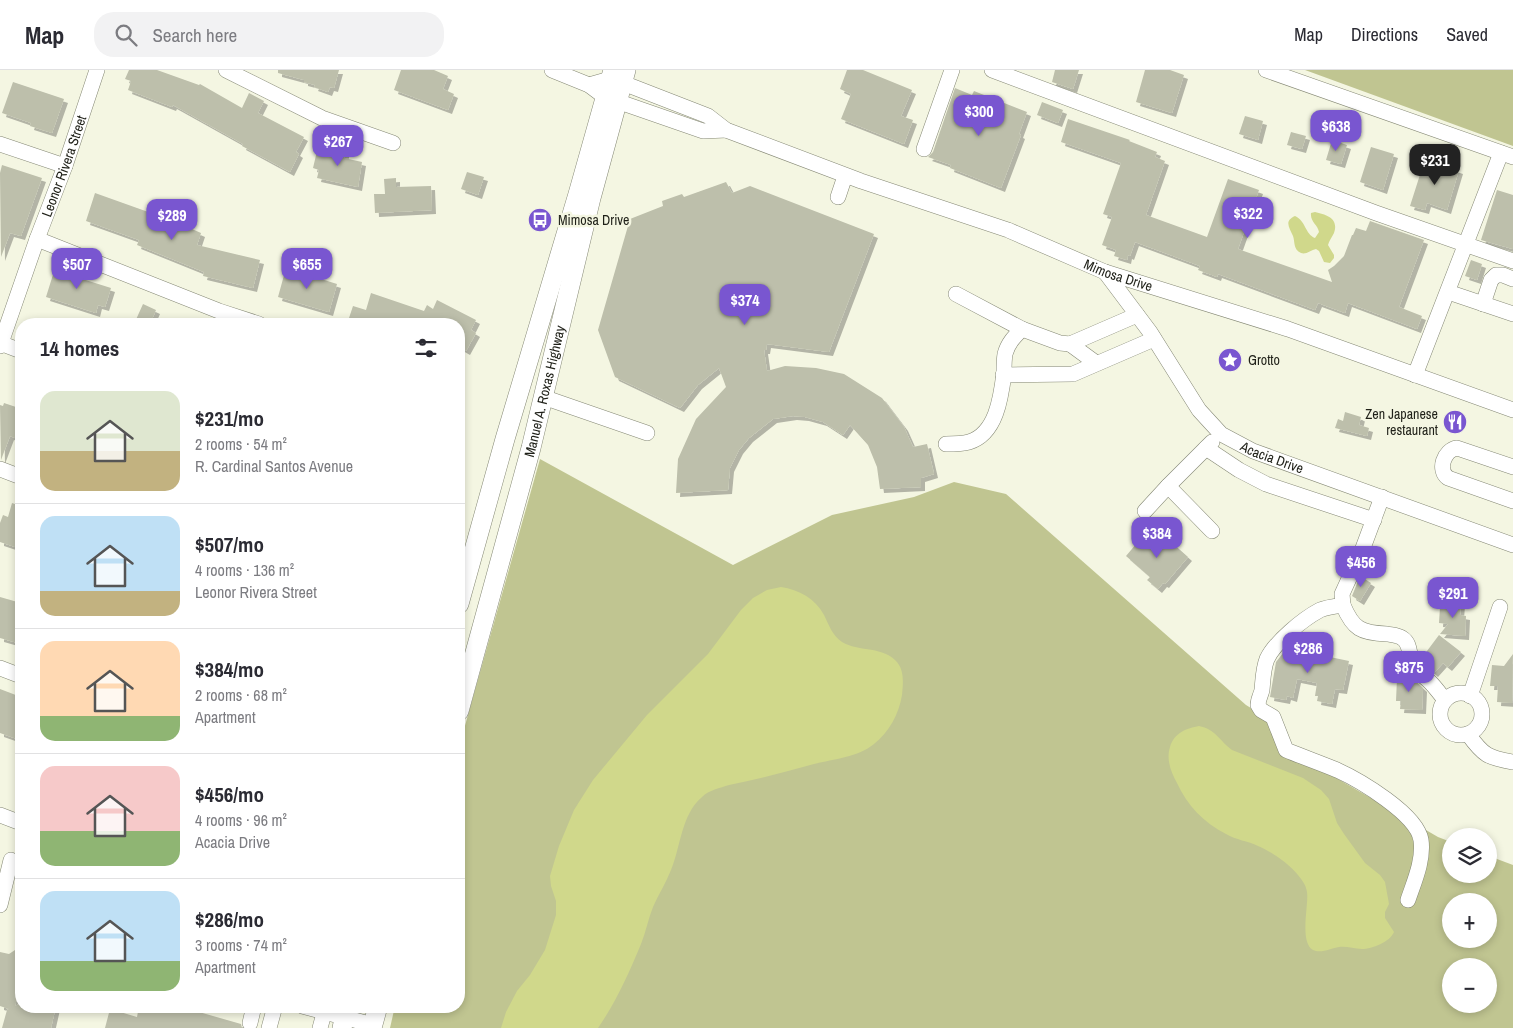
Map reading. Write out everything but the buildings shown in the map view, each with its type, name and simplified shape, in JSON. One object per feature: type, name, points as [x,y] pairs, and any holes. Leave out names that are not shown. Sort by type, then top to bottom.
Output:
[{"type":"main road","name":"Manuel A. Roxas Highway","points":[[465,689],[531,448],[616,83]]},
{"type":"main road","name":"Manuel A. Roxas Highway","points":[[465,582],[505,439],[576,203],[616,83]]},
{"type":"main road","points":[[372,1027],[376,1013]]},
{"type":"street","name":"Leonor Rivera Street","points":[[0,344],[65,166],[97,70]]},
{"type":"street","points":[[226,70],[322,118],[393,143]]},
{"type":"street","name":"Mimosa Drive","points":[[552,70],[589,85],[616,83],[703,131],[726,130],[845,176],[1008,230],[1105,272],[1288,329],[1513,410]]},
{"type":"street","points":[[924,149],[952,70]]},
{"type":"street","points":[[992,70],[1376,214],[1513,261]]},
{"type":"street","points":[[1266,70],[1507,155],[1465,245],[1415,375]]},
{"type":"street","points":[[0,144],[65,166]]},
{"type":"street","points":[[838,197],[845,176]]},
{"type":"street","points":[[37,239],[219,312],[239,318]]},
{"type":"street","name":"Acacia Drive","points":[[1105,272],[1154,339],[1200,410],[1221,434],[1253,451],[1513,545]]},
{"type":"street","points":[[1483,304],[1491,280],[1496,275],[1503,275],[1513,279]]},
{"type":"street","points":[[1448,292],[1513,314]]},
{"type":"street","points":[[956,294],[1022,329],[1060,343],[1070,344],[1137,315]]},
{"type":"street","points":[[946,444],[968,442],[982,436],[990,427],[999,402],[1004,375],[1005,355],[1010,341],[1022,329]]},
{"type":"street","points":[[1004,375],[1073,374],[1154,339]]},
{"type":"street","points":[[0,344],[15,349]]},
{"type":"street","points":[[1070,344],[1096,363]]},
{"type":"street","points":[[543,397],[647,434]]},
{"type":"street","points":[[1145,511],[1221,434]]},
{"type":"street","points":[[1206,448],[1239,470],[1266,484],[1374,520]]},
{"type":"street","points":[[1513,467],[1457,448],[1447,453],[1442,469],[1443,475],[1448,478],[1513,501]]},
{"type":"street","points":[[0,468],[15,474]]},
{"type":"street","points":[[1168,486],[1212,531]]},
{"type":"street","points":[[1382,497],[1363,548],[1342,594],[1343,605],[1349,619],[1358,628],[1366,632],[1402,637],[1410,648],[1410,657],[1414,666],[1445,700]]},
{"type":"street","points":[[1343,605],[1322,609],[1304,620],[1286,635],[1266,660],[1263,671],[1262,691],[1258,704],[1262,710],[1273,717],[1286,750],[1334,769],[1371,789],[1406,816],[1417,829],[1421,840],[1421,856],[1408,900]]},
{"type":"street","points":[[1470,696],[1500,607]]},
{"type":"street","points":[[0,668],[15,674]]},
{"type":"street","points":[[1464,694],[1470,696],[1480,706],[1481,720],[1478,726],[1468,734],[1454,734],[1448,731],[1443,726],[1440,713],[1441,706],[1450,696],[1464,694]]},
{"type":"street","points":[[1468,734],[1476,746],[1488,756],[1513,762]]},
{"type":"street","points":[[0,816],[15,821]]},
{"type":"street","points":[[0,904],[11,860]]},
{"type":"street","points":[[250,1023],[252,1013]]},
{"type":"street","points":[[268,1028],[273,1013]]},
{"type":"street","points":[[320,1028],[324,1013]]},
{"type":"street","points":[[345,1017],[372,1027]]},
{"type":"shaded area","points":[[1305,70],[1513,70],[1513,146]]},
{"type":"shaded area","points":[[1315,212],[1328,216],[1335,224],[1334,233],[1328,245],[1334,255],[1330,263],[1324,262],[1319,251],[1316,249],[1301,253],[1295,248],[1289,220],[1295,216],[1299,218],[1309,234],[1315,238],[1319,232],[1311,213]]},
{"type":"shaded area","points":[[540,459],[733,565],[832,515],[914,497],[954,482],[1006,494],[1246,705],[1272,721],[1288,750],[1442,839],[1442,883],[1497,883],[1497,859],[1513,865],[1513,1028],[390,1028],[393,1013],[465,1013],[465,726]]},
{"type":"shaded area","points":[[781,587],[794,590],[811,599],[824,615],[833,633],[842,642],[883,653],[895,660],[903,677],[903,686],[901,702],[889,728],[874,744],[853,755],[729,785],[705,795],[695,804],[690,813],[682,831],[671,870],[653,907],[643,939],[616,998],[598,1028],[501,1028],[506,1012],[517,991],[530,975],[545,950],[556,915],[556,901],[550,876],[559,846],[574,810],[593,780],[647,715],[708,654],[741,610],[753,598],[767,590]]},
{"type":"shaded area","points":[[1199,726],[1209,730],[1232,750],[1303,778],[1321,790],[1329,799],[1337,823],[1344,834],[1365,863],[1380,875],[1385,882],[1389,904],[1385,912],[1385,918],[1394,932],[1389,939],[1366,949],[1342,947],[1316,951],[1309,946],[1305,932],[1307,892],[1305,885],[1298,875],[1285,862],[1269,851],[1230,836],[1203,819],[1186,799],[1175,779],[1169,761],[1172,742],[1182,732]]},
{"type":"place","name":"Mimosa Drive","points":[[540,220]]},
{"type":"place","name":"Grotto","points":[[1230,360]]},
{"type":"place","name":"Zen Japanese restaurant","points":[[1455,422]]}]
